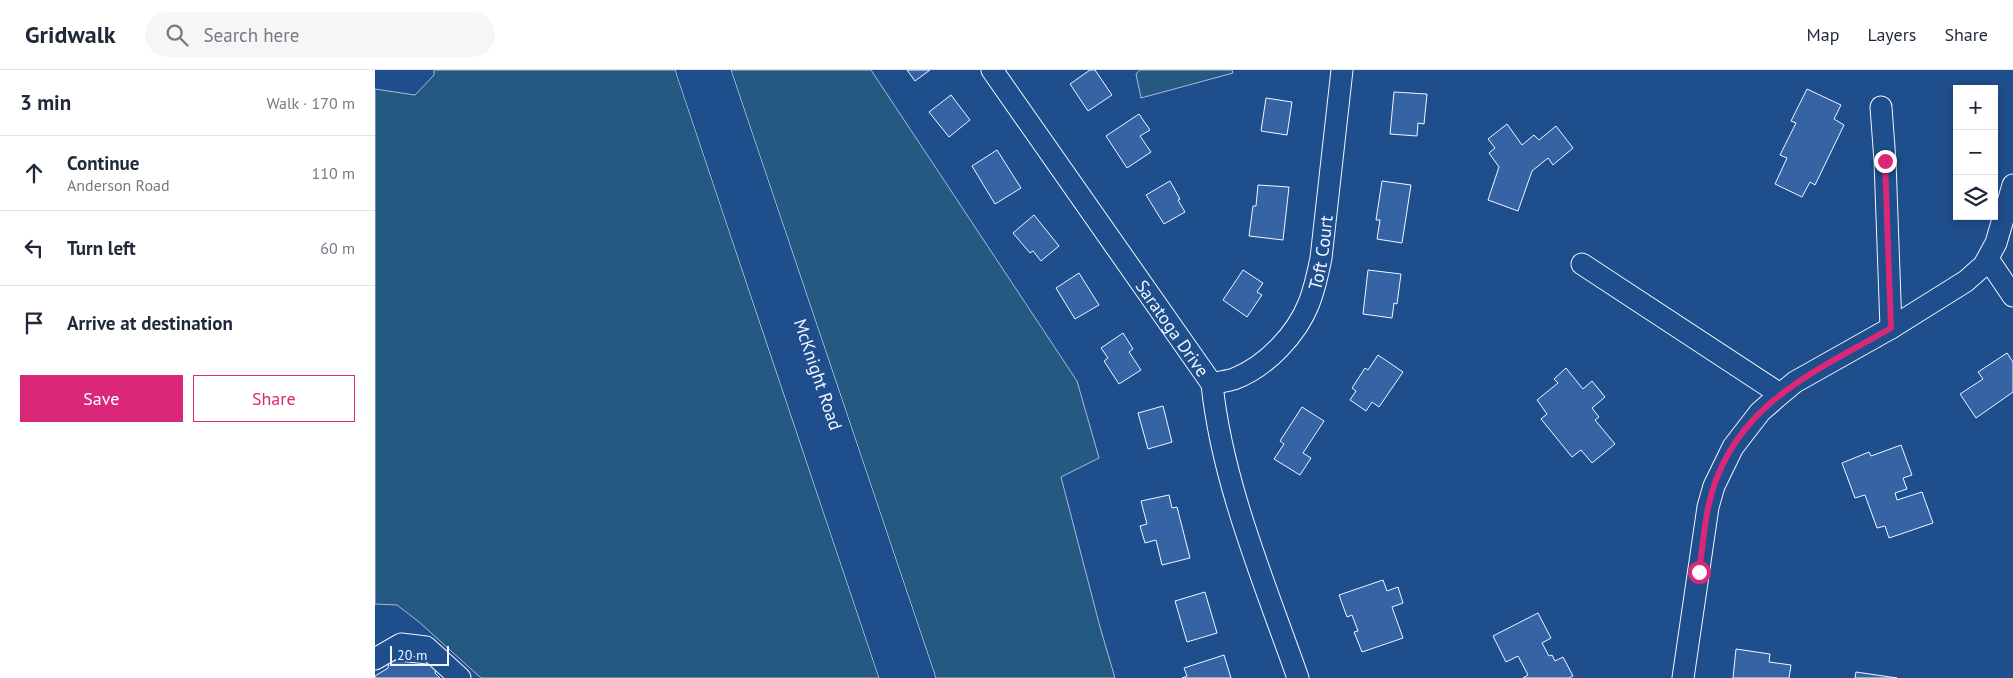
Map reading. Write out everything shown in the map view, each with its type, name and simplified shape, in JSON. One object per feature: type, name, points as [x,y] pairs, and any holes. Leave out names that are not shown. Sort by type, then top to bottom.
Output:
[{"type":"highway","name":"McKnight Road","points":[[690,70],[894,678]]},
{"type":"highway","name":"McKnight Road","points":[[716,70],[921,678]]},
{"type":"street","name":"Saratoga Drive","points":[[991,70],[1212,384],[1218,431],[1229,476],[1298,678]]},
{"type":"street","name":"Toft Court","points":[[1212,384],[1234,379],[1254,369],[1269,357],[1298,325],[1309,305],[1316,284],[1321,258],[1342,70]]},
{"type":"street","points":[[1881,107],[1885,161],[1891,328]]},
{"type":"street","points":[[1683,678],[1708,507],[1723,466],[1741,435],[1760,412],[1795,382],[1891,328],[1976,274],[1989,259],[1996,243],[2013,185]]},
{"type":"street","points":[[1989,259],[2013,296]]},
{"type":"street","points":[[1582,264],[1780,394]]},
{"type":"street","points":[[375,659],[401,644],[427,647],[460,678]]},
{"type":"shaded area","points":[[434,70],[690,70],[894,678],[481,678],[419,622],[397,605],[375,604],[375,89],[415,95],[434,75]]},
{"type":"shaded area","points":[[716,70],[871,70],[1077,381],[1099,458],[1061,477],[1115,678],[921,678]]},
{"type":"shaded area","points":[[1140,70],[1232,70],[1233,73],[1141,98],[1136,74]]},
{"type":"building","points":[[907,70],[930,70],[915,81]]},
{"type":"building","points":[[1090,70],[1095,70],[1112,95],[1088,111],[1070,84]]},
{"type":"building","points":[[1807,89],[1841,105],[1834,119],[1844,125],[1815,185],[1810,182],[1802,197],[1775,184],[1787,158],[1780,155],[1796,123],[1791,121]]},
{"type":"building","points":[[1394,92],[1427,94],[1424,124],[1418,123],[1417,136],[1390,134]]},
{"type":"building","points":[[951,95],[970,120],[949,137],[929,112]]},
{"type":"building","points":[[1266,98],[1292,102],[1287,135],[1261,131]]},
{"type":"building","points":[[1139,114],[1150,130],[1140,136],[1151,152],[1127,168],[1106,136]]},
{"type":"building","points":[[1507,124],[1522,145],[1534,135],[1539,140],[1556,126],[1573,148],[1553,165],[1548,158],[1532,171],[1518,211],[1488,200],[1499,167],[1489,153],[1495,148],[1488,139]]},
{"type":"building","points":[[997,150],[1021,188],[995,204],[972,166]]},
{"type":"building","points":[[1170,181],[1185,212],[1164,224],[1146,195]]},
{"type":"building","points":[[1382,181],[1411,185],[1402,243],[1377,239],[1380,220],[1376,220]]},
{"type":"building","points":[[1258,185],[1289,187],[1283,240],[1249,236],[1253,206],[1256,206]]},
{"type":"building","points":[[1034,215],[1059,246],[1041,261],[1033,251],[1030,253],[1013,233]]},
{"type":"building","points":[[1243,270],[1263,283],[1257,292],[1262,295],[1247,317],[1223,300]]},
{"type":"building","points":[[1368,270],[1401,274],[1397,304],[1394,303],[1392,318],[1363,314]]},
{"type":"building","points":[[1079,273],[1099,305],[1075,319],[1056,288]]},
{"type":"building","points":[[1123,333],[1133,349],[1129,352],[1141,370],[1119,384],[1104,361],[1108,358],[1101,348]]},
{"type":"building","points":[[2007,353],[2013,362],[2013,392],[1976,418],[1960,394],[1983,379],[1978,372]]},
{"type":"building","points":[[1378,355],[1403,372],[1379,407],[1372,402],[1366,411],[1350,400],[1356,391],[1352,388],[1365,368],[1368,370]]},
{"type":"building","points":[[1566,368],[1583,389],[1592,381],[1605,397],[1592,408],[1599,417],[1595,420],[1615,444],[1592,463],[1581,450],[1572,457],[1541,419],[1547,414],[1537,400],[1558,383],[1554,379]]},
{"type":"building","points":[[1163,406],[1172,442],[1148,449],[1138,413]]},
{"type":"building","points":[[1302,407],[1324,421],[1303,453],[1311,458],[1300,475],[1274,459],[1284,444],[1280,441]]},
{"type":"building","points":[[1901,445],[1912,475],[1903,478],[1907,489],[1895,493],[1897,500],[1922,492],[1933,523],[1889,538],[1885,526],[1877,528],[1865,495],[1855,498],[1842,463],[1869,452],[1871,456]]},
{"type":"building","points":[[1169,495],[1172,508],[1177,507],[1190,558],[1162,565],[1156,540],[1145,543],[1140,526],[1147,524],[1141,501]]},
{"type":"building","points":[[1383,580],[1387,591],[1398,587],[1403,603],[1392,607],[1403,638],[1362,652],[1354,632],[1358,631],[1352,615],[1347,617],[1339,595]]},
{"type":"building","points":[[1205,592],[1217,633],[1187,642],[1175,601]]},
{"type":"building","points":[[1538,613],[1551,638],[1542,643],[1549,656],[1552,655],[1555,661],[1563,657],[1573,676],[1569,678],[1523,678],[1528,675],[1518,656],[1506,662],[1493,636]]},
{"type":"building","points":[[1736,649],[1770,654],[1769,662],[1791,665],[1789,678],[1733,678]]},
{"type":"building","points":[[1224,655],[1231,678],[1182,678],[1187,676],[1184,668]]},
{"type":"building","points":[[389,660],[436,665],[435,673],[440,678],[375,678],[375,676],[388,668]]},
{"type":"building","points":[[1856,672],[1897,678],[1855,678]]},
{"type":"route","points":[[1699,572],[1708,507],[1723,466],[1733,447],[1746,429],[1760,412],[1795,382],[1891,328],[1885,161]]}]
